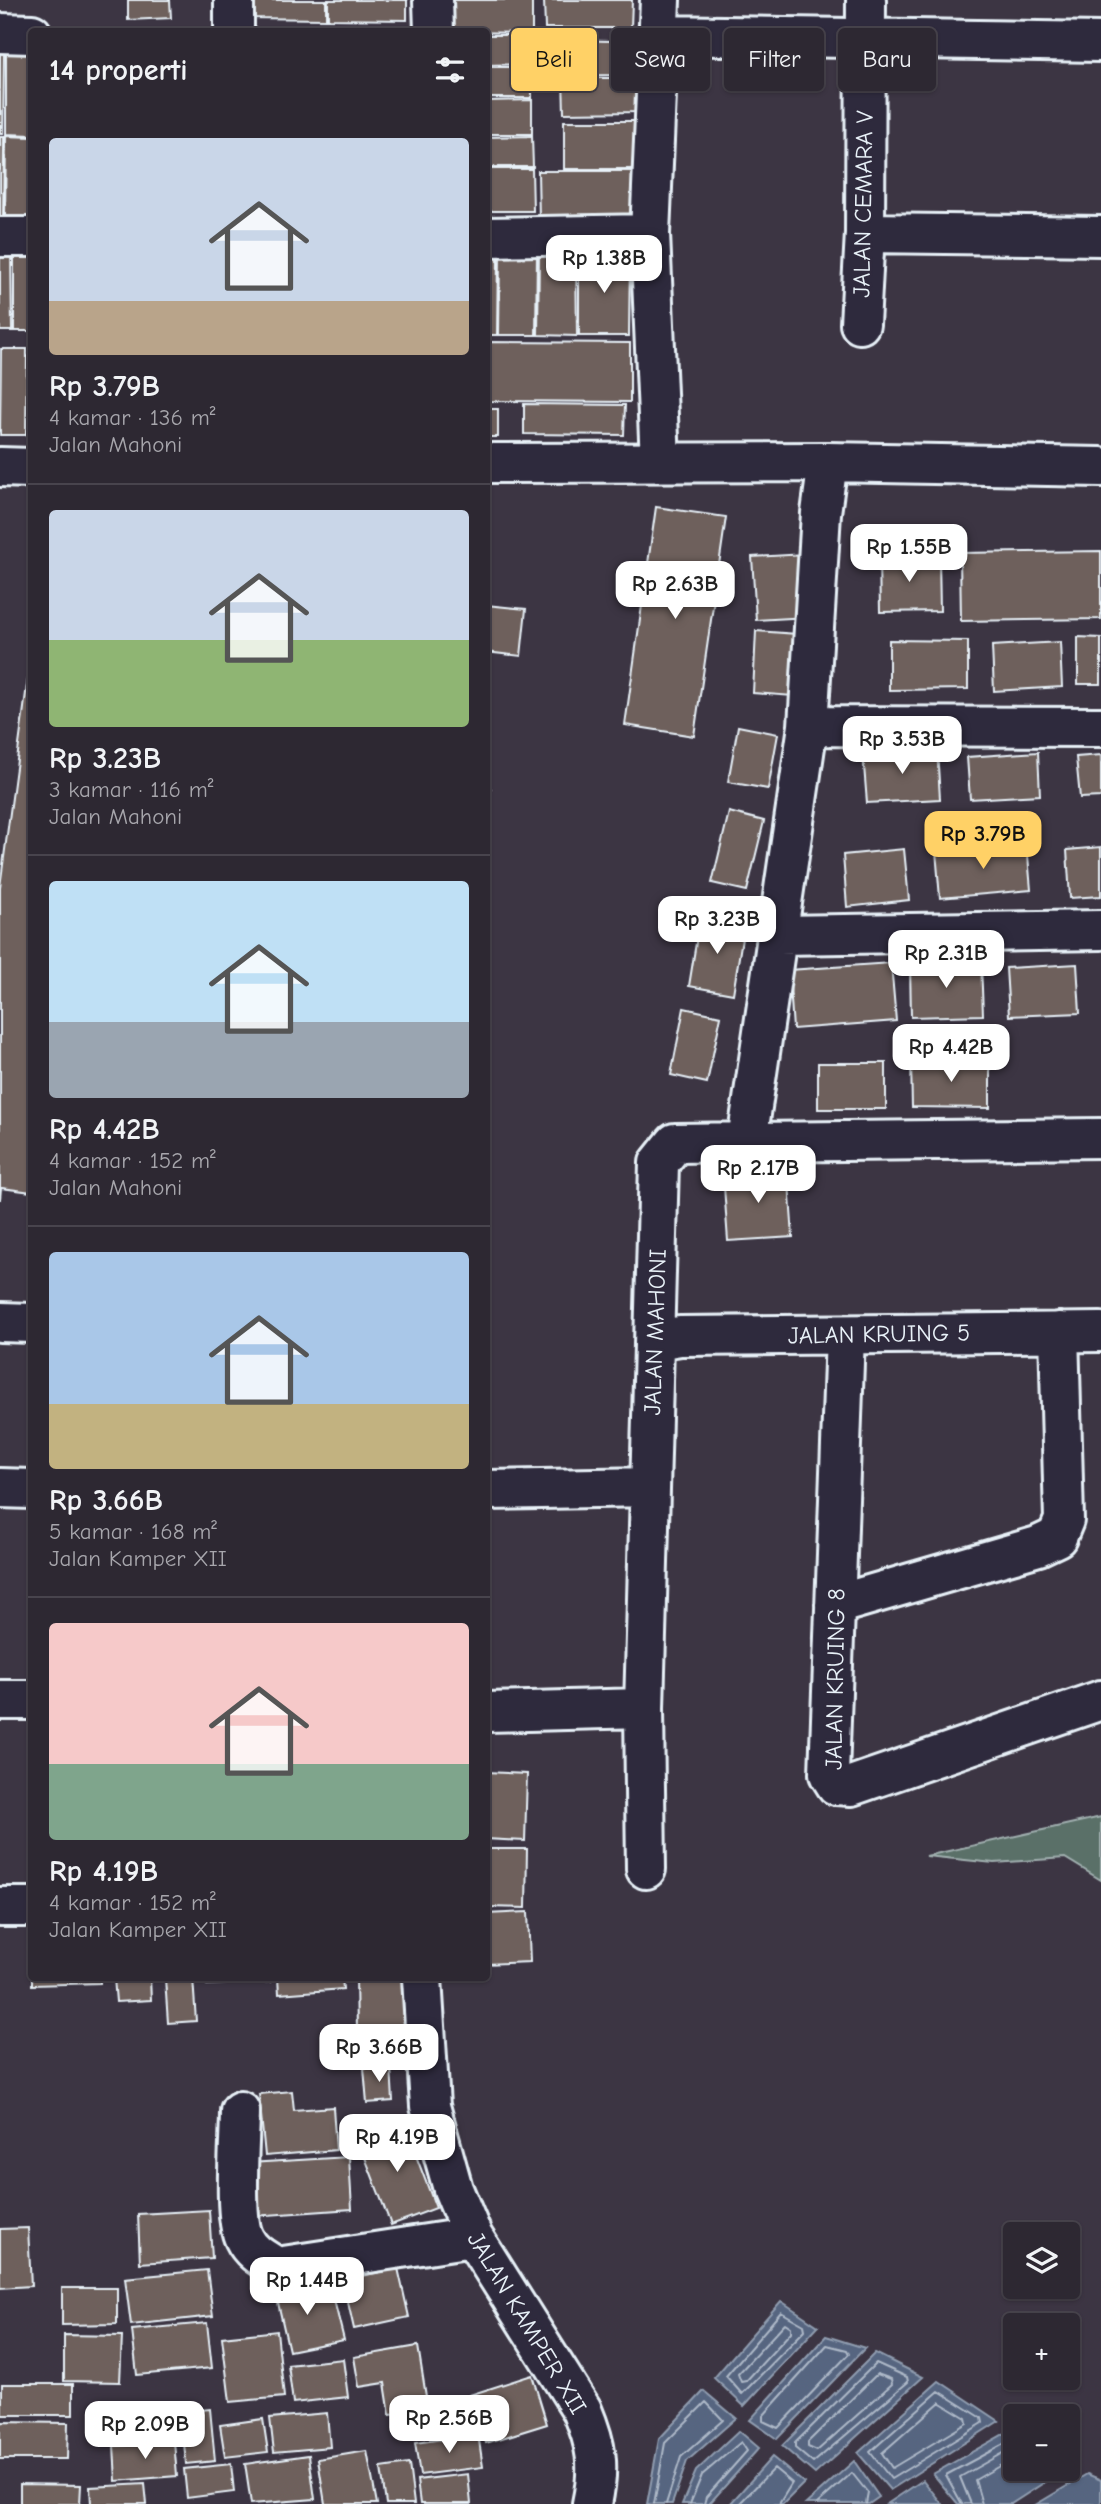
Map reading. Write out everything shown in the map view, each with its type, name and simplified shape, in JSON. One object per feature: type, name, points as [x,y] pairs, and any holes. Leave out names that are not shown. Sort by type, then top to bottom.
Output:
[{"type":"street","points":[[234,0],[234,28]]},
{"type":"street","points":[[433,0],[434,28]]},
{"type":"street","points":[[660,461],[650,234],[659,17],[866,19],[1101,42]]},
{"type":"street","name":"JALAN CEMARA V","points":[[860,324],[865,233],[866,19]]},
{"type":"street","points":[[0,33],[28,34]]},
{"type":"street","points":[[865,233],[1101,236]]},
{"type":"street","points":[[490,237],[650,234]]},
{"type":"street","points":[[0,237],[28,237]]},
{"type":"street","points":[[747,1141],[779,935],[807,726],[821,513],[828,462]]},
{"type":"street","points":[[490,463],[828,462],[1101,467]]},
{"type":"street","points":[[0,467],[28,468]]},
{"type":"street","points":[[807,726],[1101,727]]},
{"type":"street","points":[[779,935],[1101,930]]},
{"type":"street","name":"JALAN MAHONI","points":[[646,1869],[644,1709],[659,1163],[675,1143],[1101,1138]]},
{"type":"street","points":[[0,1322],[28,1323]]},
{"type":"street","points":[[835,1605],[1038,1546],[1057,1537],[1064,1520],[1059,1332]]},
{"type":"street","name":"JALAN KRUING 5","points":[[656,1340],[681,1336],[1101,1332]]},
{"type":"street","name":"JALAN KRUING 8","points":[[845,1335],[829,1774],[836,1785],[852,1786],[1101,1700]]},
{"type":"street","points":[[490,1490],[650,1487]]},
{"type":"street","points":[[0,1488],[28,1489]]},
{"type":"street","points":[[0,1700],[28,1700]]},
{"type":"street","points":[[490,1712],[644,1709]]},
{"type":"street","points":[[0,1907],[28,1907]]},
{"type":"street","name":"JALAN KAMPER XII","points":[[422,1981],[430,2106],[453,2189],[473,2237],[582,2410],[594,2440],[598,2473],[592,2504]]},
{"type":"street","points":[[240,2111],[240,2218],[243,2236],[252,2252],[277,2267],[473,2237]]},
{"type":"green space","points":[[1101,1817],[1101,1880],[1065,1858],[994,1863],[926,1856]]},
{"type":"water","points":[[781,2301],[818,2326],[744,2406],[714,2378]]},
{"type":"water","points":[[826,2336],[865,2348],[777,2439],[750,2420]]},
{"type":"water","points":[[875,2353],[923,2377],[815,2474],[782,2446]]},
{"type":"water","points":[[939,2381],[999,2421],[890,2490],[858,2453]]},
{"type":"water","points":[[704,2391],[736,2418],[687,2461],[672,2504],[647,2504],[659,2439]]},
{"type":"water","points":[[739,2431],[759,2448],[709,2504],[682,2504],[696,2471]]},
{"type":"water","points":[[1003,2435],[1003,2481],[1046,2481],[1011,2504],[958,2504],[933,2474]]},
{"type":"water","points":[[772,2457],[804,2483],[783,2504],[730,2504]]},
{"type":"water","points":[[854,2461],[879,2497],[869,2504],[806,2504]]},
{"type":"water","points":[[1087,2474],[1101,2480],[1101,2504],[1037,2504],[1075,2481],[1080,2481]]},
{"type":"water","points":[[923,2480],[942,2504],[887,2504]]},
{"type":"building","points":[[128,0],[170,0],[171,18],[128,20]]},
{"type":"building","points":[[247,0],[326,0],[326,19],[247,18]]},
{"type":"building","points":[[328,0],[407,0],[407,20],[328,19]]},
{"type":"building","points":[[449,0],[532,0],[532,28],[511,28],[511,33],[490,32],[490,28],[449,28]]},
{"type":"building","points":[[544,0],[632,0],[631,28],[545,28]]},
{"type":"building","points":[[490,35],[511,35],[511,64],[490,65]]},
{"type":"building","points":[[597,41],[611,41],[611,75],[597,75]]},
{"type":"building","points":[[0,53],[4,53],[3,134],[0,134]]},
{"type":"building","points":[[6,53],[28,53],[28,135],[6,134]]},
{"type":"building","points":[[490,67],[511,67],[511,91],[532,91],[532,98],[490,98]]},
{"type":"building","points":[[597,78],[611,78],[611,91],[639,91],[639,112],[564,113],[563,91],[597,91]]},
{"type":"building","points":[[532,100],[532,134],[490,134],[490,101]]},
{"type":"building","points":[[564,121],[636,121],[637,169],[564,169]]},
{"type":"building","points":[[6,136],[28,137],[28,218],[5,218]]},
{"type":"building","points":[[532,136],[533,167],[490,167],[490,137]]},
{"type":"building","points":[[0,137],[4,137],[3,218],[0,218]]},
{"type":"building","points":[[490,169],[532,169],[533,211],[490,211]]},
{"type":"building","points":[[538,171],[635,171],[635,219],[539,219]]},
{"type":"building","points":[[0,249],[11,249],[12,331],[0,331]]},
{"type":"building","points":[[14,250],[28,250],[28,331],[14,331]]},
{"type":"building","points":[[490,253],[498,253],[497,335],[490,335]]},
{"type":"building","points":[[500,253],[537,253],[536,335],[499,335]]},
{"type":"building","points":[[539,254],[576,254],[577,336],[538,335]]},
{"type":"building","points":[[579,254],[630,254],[629,336],[579,336]]},
{"type":"building","points":[[490,342],[630,343],[630,402],[490,401]]},
{"type":"building","points":[[1,349],[27,349],[26,435],[0,435]]},
{"type":"building","points":[[524,404],[625,405],[624,435],[524,434]]},
{"type":"building","points":[[490,409],[498,409],[498,437],[490,437]]},
{"type":"building","points":[[656,507],[726,517],[694,736],[625,725]]},
{"type":"building","points":[[1101,551],[1101,619],[961,621],[960,553]]},
{"type":"building","points":[[805,554],[808,617],[756,620],[752,557]]},
{"type":"building","points":[[879,557],[939,557],[940,611],[880,612]]},
{"type":"building","points":[[490,605],[526,609],[521,656],[490,652]]},
{"type":"building","points":[[756,631],[797,634],[793,696],[753,693]]},
{"type":"building","points":[[1078,637],[1101,638],[1101,684],[1078,684]]},
{"type":"building","points":[[889,640],[968,641],[968,689],[889,690]]},
{"type":"building","points":[[1060,642],[1062,687],[994,691],[992,646]]},
{"type":"building","points":[[28,678],[28,1191],[1,1188],[0,1200],[0,887]]},
{"type":"building","points":[[738,726],[778,734],[768,789],[728,782]]},
{"type":"building","points":[[937,749],[940,799],[867,803],[863,753]]},
{"type":"building","points":[[1038,752],[1040,795],[970,799],[967,757]]},
{"type":"building","points":[[1101,755],[1101,797],[1080,798],[1076,757]]},
{"type":"building","points":[[729,812],[764,821],[747,891],[712,883]]},
{"type":"building","points":[[1027,844],[1031,890],[940,898],[936,851]]},
{"type":"building","points":[[1101,847],[1101,896],[1070,898],[1067,850]]},
{"type":"building","points":[[904,849],[909,900],[847,907],[843,855]]},
{"type":"building","points":[[700,918],[744,926],[733,994],[689,986]]},
{"type":"building","points":[[981,962],[983,1015],[911,1017],[910,964]]},
{"type":"building","points":[[891,963],[896,1021],[793,1029],[789,970]]},
{"type":"building","points":[[1077,964],[1080,1013],[1009,1016],[1006,968]]},
{"type":"building","points":[[684,1008],[721,1016],[707,1083],[671,1075]]},
{"type":"building","points":[[911,1061],[990,1061],[990,1108],[912,1107]]},
{"type":"building","points":[[818,1063],[886,1063],[886,1109],[818,1109]]},
{"type":"building","points":[[788,1169],[793,1237],[728,1241],[723,1173]]},
{"type":"building","points":[[490,1772],[527,1774],[525,1841],[490,1839]]},
{"type":"building","points":[[490,1849],[527,1849],[526,1908],[490,1907]]},
{"type":"building","points":[[528,1912],[530,1962],[490,1964],[490,1914]]},
{"type":"building","points":[[32,1981],[100,1981],[100,1983],[32,1985]]},
{"type":"building","points":[[114,1981],[150,1981],[151,2000],[116,2002]]},
{"type":"building","points":[[165,1981],[193,1981],[196,2021],[168,2023]]},
{"type":"building","points":[[206,1981],[270,1981],[270,1982],[207,1985]]},
{"type":"building","points":[[278,1981],[342,1981],[343,1989],[279,1994]]},
{"type":"building","points":[[356,1981],[410,1981],[411,2029],[357,2030]]},
{"type":"building","points":[[391,2066],[393,2101],[367,2103],[364,2068]]},
{"type":"building","points":[[292,2091],[294,2110],[333,2107],[336,2150],[265,2156],[259,2094]]},
{"type":"building","points":[[403,2122],[436,2208],[391,2225],[358,2139]]},
{"type":"building","points":[[349,2157],[352,2209],[253,2216],[249,2163]]},
{"type":"building","points":[[209,2210],[212,2258],[140,2263],[138,2214]]},
{"type":"building","points":[[28,2228],[31,2286],[0,2288],[0,2229]]},
{"type":"building","points":[[398,2268],[409,2317],[354,2329],[343,2280]]},
{"type":"building","points":[[207,2270],[213,2316],[131,2325],[125,2278]]},
{"type":"building","points":[[304,2278],[310,2301],[333,2296],[344,2340],[289,2351],[274,2285]]},
{"type":"building","points":[[62,2288],[117,2288],[117,2324],[62,2325]]},
{"type":"building","points":[[207,2323],[212,2368],[137,2375],[132,2330]]},
{"type":"building","points":[[277,2331],[284,2397],[230,2402],[222,2337]]},
{"type":"building","points":[[64,2335],[122,2336],[120,2382],[64,2381]]},
{"type":"building","points":[[418,2346],[428,2409],[390,2415],[385,2383],[359,2387],[354,2357]]},
{"type":"building","points":[[343,2359],[348,2397],[293,2403],[288,2365]]},
{"type":"building","points":[[532,2375],[547,2424],[486,2443],[470,2395]]},
{"type":"building","points":[[2,2384],[73,2384],[73,2415],[2,2415]]},
{"type":"building","points":[[210,2409],[215,2461],[186,2464],[181,2412]]},
{"type":"building","points":[[327,2413],[330,2447],[274,2452],[270,2418]]},
{"type":"building","points":[[263,2419],[268,2452],[225,2457],[220,2425]]},
{"type":"building","points":[[0,2422],[68,2423],[67,2459],[0,2459]]},
{"type":"building","points":[[478,2434],[483,2467],[420,2475],[415,2443]]},
{"type":"building","points":[[174,2442],[177,2476],[116,2481],[114,2446]]},
{"type":"building","points":[[367,2451],[377,2504],[325,2504],[318,2459]]},
{"type":"building","points":[[309,2455],[315,2499],[251,2504],[245,2464]]},
{"type":"building","points":[[231,2464],[234,2492],[187,2498],[184,2469]]},
{"type":"building","points":[[409,2464],[414,2504],[386,2504],[381,2468]]},
{"type":"building","points":[[468,2474],[471,2504],[420,2504],[417,2480]]},
{"type":"building","points":[[20,2484],[81,2485],[80,2504],[20,2504]]},
{"type":"building","points":[[145,2484],[147,2504],[91,2504],[90,2487]]}]
